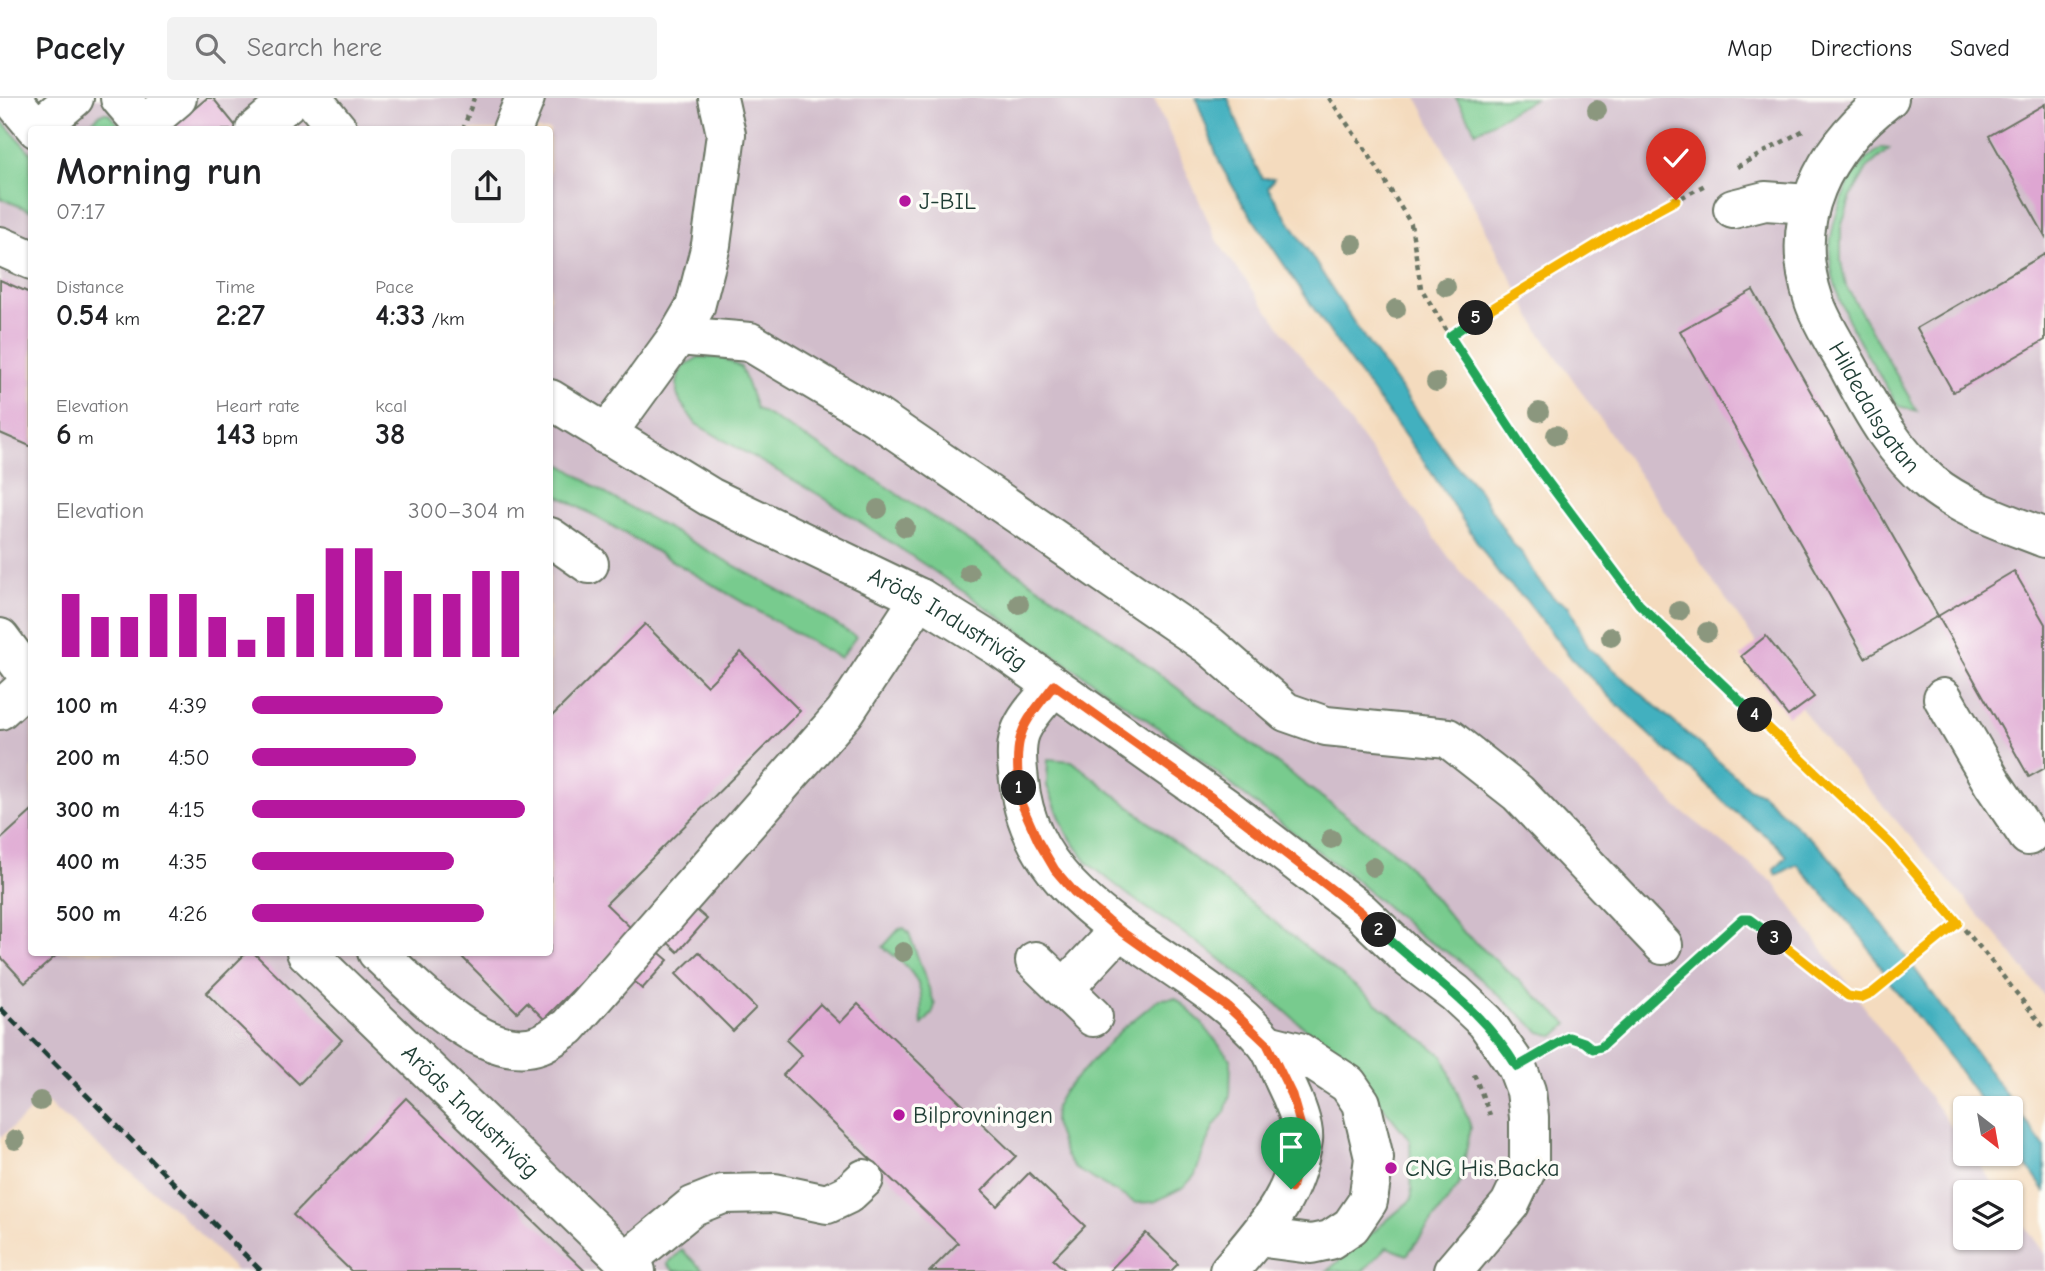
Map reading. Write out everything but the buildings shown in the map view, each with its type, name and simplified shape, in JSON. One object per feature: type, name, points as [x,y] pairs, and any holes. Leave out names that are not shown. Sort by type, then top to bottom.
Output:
[{"type":"street","points":[[11,98],[34,126]]},
{"type":"street","points":[[120,98],[144,126]]},
{"type":"street","points":[[148,126],[177,98]]},
{"type":"street","points":[[260,126],[293,98]]},
{"type":"street","points":[[312,98],[335,126]]},
{"type":"street","points":[[514,126],[525,98]]},
{"type":"street","points":[[606,435],[678,336],[695,307],[711,245],[726,134],[718,98]]},
{"type":"street","name":"Hildedalsgatan","points":[[1889,98],[1863,118],[1839,145],[1810,204],[1804,263],[1814,303],[1879,424],[1904,456],[1931,483],[1965,505],[2045,538]]},
{"type":"street","points":[[40,126],[72,99]]},
{"type":"street","points":[[1722,195],[1810,204]]},
{"type":"street","points":[[0,246],[28,258]]},
{"type":"street","points":[[678,336],[750,342],[876,417],[1210,646],[1286,712],[1326,726],[1448,738],[1518,793],[1680,959]]},
{"type":"street","name":"Aröds Industriväg","points":[[553,401],[710,497],[920,597],[1002,649],[1225,807],[1360,911],[1410,959],[1455,993],[1486,1022],[1517,1067],[1526,1091],[1529,1164],[1510,1204],[1453,1271]]},
{"type":"street","points":[[553,539],[589,564]]},
{"type":"street","points":[[381,956],[455,1023],[506,1048],[540,1045],[568,1027],[845,712],[920,597]]},
{"type":"street","points":[[0,638],[28,676]]},
{"type":"street","points":[[0,710],[28,685]]},
{"type":"street","points":[[1054,685],[1020,733],[1017,759],[1021,803],[1038,841],[1055,870],[1074,892],[1119,930],[1228,1007],[1267,1044],[1292,1095],[1304,1137],[1291,1189],[1258,1237],[1228,1271]]},
{"type":"street","points":[[1943,698],[1993,784],[2028,836]]},
{"type":"street","points":[[1064,989],[1119,930]]},
{"type":"street","name":"Aröds Industriväg","points":[[310,956],[631,1266]]},
{"type":"street","points":[[1035,961],[1093,1017]]},
{"type":"street","points":[[1258,1237],[1311,1244],[1330,1240],[1351,1226],[1368,1201],[1374,1158],[1361,1103],[1348,1084],[1299,1052],[1267,1044]]},
{"type":"street","points":[[631,1266],[693,1206],[723,1194],[775,1193],[827,1204],[848,1194],[864,1179]]},
{"type":"path","points":[[464,126],[474,98]]},
{"type":"path","points":[[1329,98],[1369,155],[1411,224],[1421,288],[1450,336],[1530,458],[1639,604],[1891,844],[2045,1029]]},
{"type":"path","points":[[1735,169],[1830,118],[1852,130]]},
{"type":"path","points":[[1450,336],[1617,232],[1722,195]]},
{"type":"path","points":[[1517,1067],[1569,1037],[1584,1042],[1593,1049],[1601,1047],[1680,959],[1742,919],[1749,919],[1848,996],[1861,998],[1872,993],[1958,923]]},
{"type":"path","points":[[1473,1072],[1490,1116]]},
{"type":"shaded area","points":[[0,98],[1154,98],[1217,241],[1454,564],[1531,654],[1678,808],[1774,883],[1953,1129],[1953,1166],[1980,1166],[1990,1180],[1953,1180],[1953,1250],[2023,1250],[2023,1224],[2045,1254],[2045,1271],[236,1271],[177,1211],[43,1100],[0,1138]]},
{"type":"shaded area","points":[[1417,98],[2045,98],[2045,997],[2001,940],[1820,734],[1539,331]]},
{"type":"green space","points":[[1456,98],[1535,98],[1476,132]]},
{"type":"green space","points":[[102,113],[108,113],[119,125],[119,126],[87,126]]},
{"type":"green space","points":[[0,119],[28,150],[28,210],[0,198]]},
{"type":"green space","points":[[1882,148],[1889,149],[1867,168],[1851,197],[1841,227],[1841,262],[1846,286],[1917,411],[1898,406],[1855,333],[1832,274],[1830,241],[1844,194],[1862,164]]},
{"type":"green space","points":[[699,357],[723,358],[741,367],[756,408],[876,480],[1077,612],[1402,858],[1460,929],[1568,1024],[1555,1036],[1540,1032],[1458,959],[1422,937],[1351,876],[1245,796],[1186,747],[931,569],[821,496],[696,424],[681,403],[677,384],[684,366]]},
{"type":"green space","points":[[553,459],[608,495],[807,606],[856,637],[840,658],[553,493]]},
{"type":"green space","points":[[1048,759],[1072,761],[1443,1056],[1471,1127],[1459,1185],[1407,1255],[1387,1247],[1363,1271],[1327,1271],[1412,1199],[1410,1140],[1356,1073],[1276,1003],[1088,863],[1066,832],[1047,786]]},
{"type":"green space","points":[[904,928],[909,933],[935,1005],[932,1014],[922,1025],[921,996],[916,980],[907,968],[883,947],[899,929]]},
{"type":"green space","points":[[1176,998],[1200,1021],[1231,1060],[1230,1095],[1225,1112],[1214,1126],[1207,1142],[1195,1175],[1184,1187],[1154,1202],[1136,1203],[1076,1169],[1066,1156],[1054,1123],[1055,1107],[1063,1092],[1121,1030],[1159,999]]},
{"type":"green space","points":[[682,1250],[704,1271],[674,1271],[667,1264]]},
{"type":"water","points":[[1196,98],[1228,98],[1262,178],[1274,178],[1268,188],[1356,326],[1452,461],[1479,490],[1537,579],[1555,599],[1569,606],[1588,647],[1749,788],[1762,794],[1825,852],[1866,902],[2007,1096],[1977,1096],[1891,984],[1862,938],[1797,864],[1777,875],[1774,869],[1787,856],[1775,843],[1729,807],[1616,703],[1572,659],[1525,599],[1497,572],[1425,463],[1346,356],[1243,204],[1220,164]]},
{"type":"water","points":[[2023,1118],[2045,1148],[2045,1191],[2023,1160]]},
{"type":"railway","points":[[0,1008],[261,1271]]},
{"type":"place","name":"J-BIL","points":[[905,201]]},
{"type":"place","name":"Bilprovningen","points":[[899,1115]]},
{"type":"place","name":"CNG His.Backa","points":[[1391,1168]]},
{"type":"route","points":[[1291,1189],[1304,1137],[1292,1095],[1267,1044],[1228,1007],[1119,930],[1074,892],[1055,870],[1038,841],[1021,803],[1017,759],[1020,733],[1054,685],[1225,807],[1360,911],[1410,959],[1455,993],[1486,1022],[1517,1067],[1569,1037],[1584,1042],[1593,1049],[1601,1047],[1742,919],[1749,919],[1848,996],[1861,998],[1872,993],[1958,923],[1891,844],[1639,604],[1530,458],[1450,336],[1617,232],[1676,200]]}]
